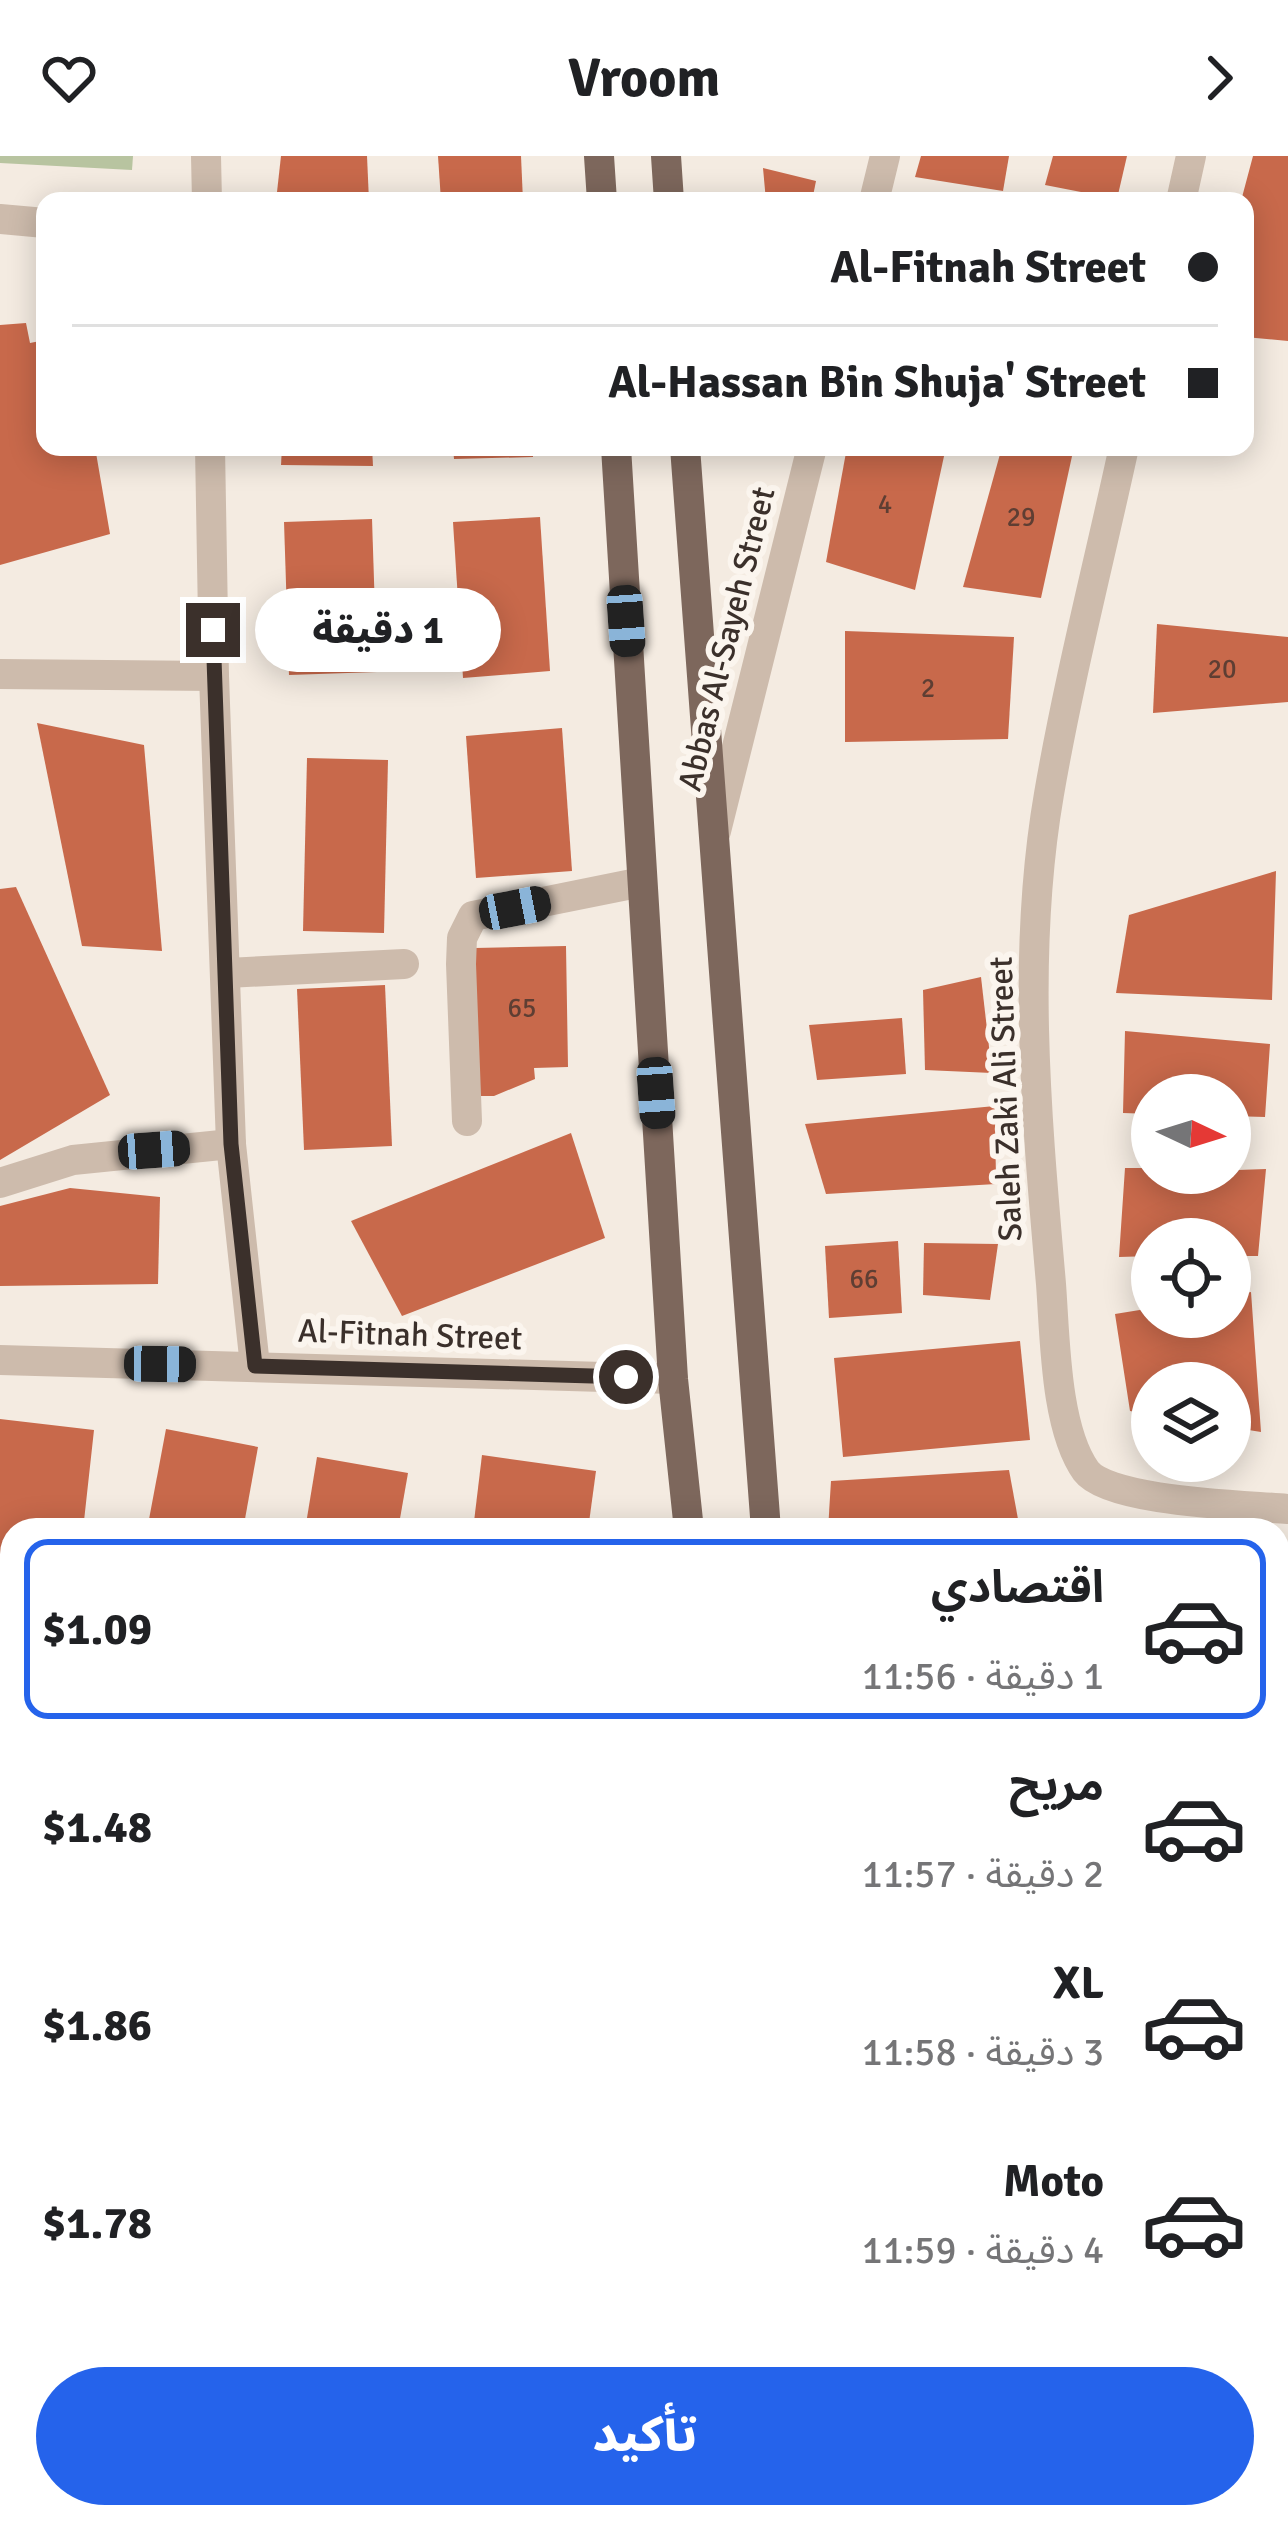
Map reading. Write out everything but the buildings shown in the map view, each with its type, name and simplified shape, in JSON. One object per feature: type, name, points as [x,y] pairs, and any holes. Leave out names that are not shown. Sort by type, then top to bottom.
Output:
[{"type":"main road","points":[[599,156],[601,192]]},
{"type":"main road","points":[[666,156],[668,192]]},
{"type":"main road","points":[[617,456],[673,1379],[688,1518]]},
{"type":"main road","points":[[686,456],[711,848],[737,1124],[765,1518]]},
{"type":"street","points":[[206,156],[207,192]]},
{"type":"street","points":[[876,192],[885,156]]},
{"type":"street","points":[[1182,192],[1191,156]]},
{"type":"street","points":[[0,219],[36,222]]},
{"type":"street","points":[[211,456],[231,1144],[255,1366]]},
{"type":"street","name":"Abbas Al-Sayeh Street","points":[[711,848],[810,456]]},
{"type":"street","name":"Saleh Zaki Ali Street","points":[[1122,456],[1048,797],[1034,953],[1035,1089],[1058,1369],[1071,1437],[1088,1474],[1122,1493],[1288,1509]]},
{"type":"street","points":[[0,674],[214,676]]},
{"type":"street","points":[[467,1121],[460,964],[462,938],[473,916],[642,882]]},
{"type":"street","points":[[227,973],[404,964]]},
{"type":"street","points":[[0,1184],[73,1160],[231,1144]]},
{"type":"street","name":"Al-Fitnah Street","points":[[0,1360],[673,1379]]},
{"type":"green space","points":[[0,156],[133,156],[132,170],[0,163]]},
{"type":"route","points":[[213,630],[231,1144],[255,1366],[626,1377]]}]
